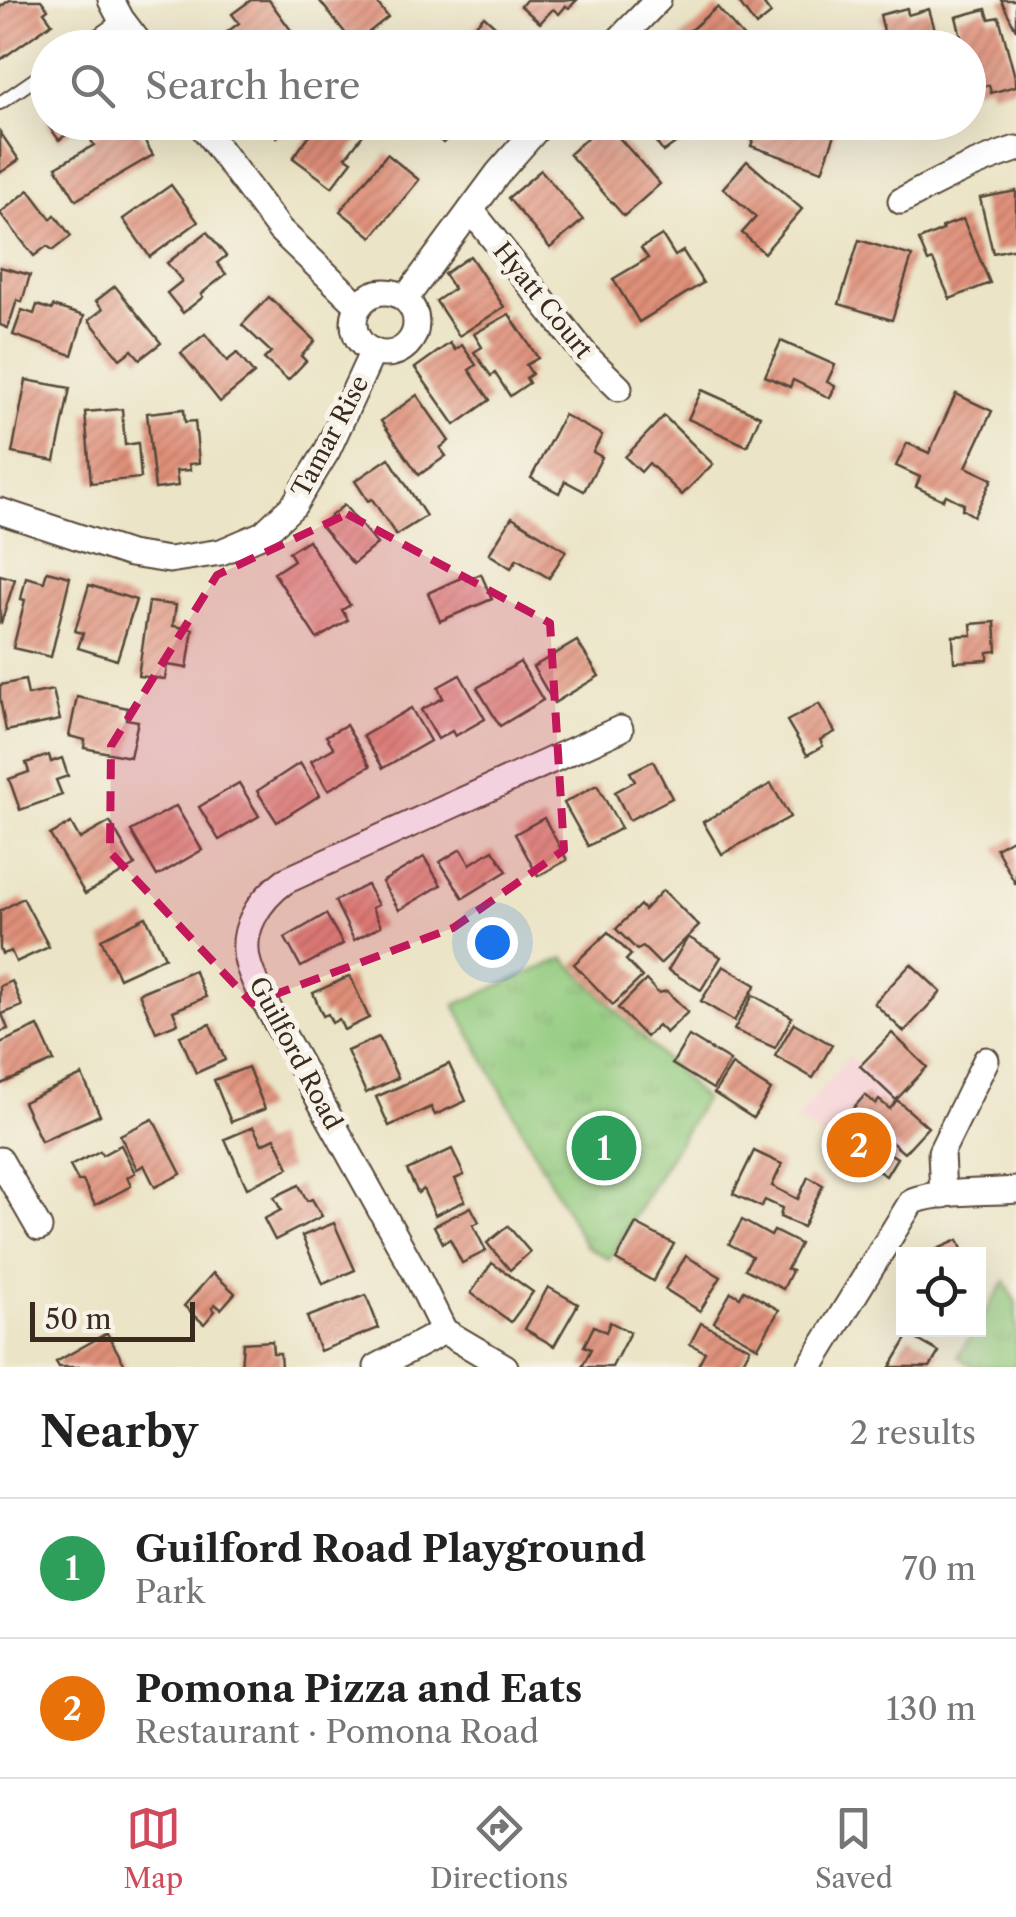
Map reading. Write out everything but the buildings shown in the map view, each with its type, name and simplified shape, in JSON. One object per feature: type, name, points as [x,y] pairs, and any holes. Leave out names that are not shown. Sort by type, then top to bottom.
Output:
[{"type":"street","points":[[629,30],[658,0]]},
{"type":"street","points":[[212,140],[280,230],[359,306]]},
{"type":"street","points":[[406,300],[499,172],[527,140]]},
{"type":"street","points":[[900,202],[944,177],[1016,150]]},
{"type":"street","name":"Hyatt Court","points":[[471,210],[587,357],[619,388]]},
{"type":"street","points":[[380,292],[406,300],[416,325],[408,343],[392,353],[364,346],[354,327],[359,306],[380,292]]},
{"type":"street","name":"Tamar Rise","points":[[0,511],[130,554],[169,560],[221,552],[263,534],[294,505],[327,452],[373,351]]},
{"type":"street","name":"Guilford Road","points":[[444,1330],[260,993],[247,960],[253,913],[285,881],[620,729]]},
{"type":"street","points":[[943,1195],[940,1152],[986,1060]]},
{"type":"street","points":[[0,1160],[38,1228]]},
{"type":"street","points":[[810,1367],[912,1202],[924,1197],[1016,1190]]},
{"type":"street","points":[[376,1367],[444,1330],[505,1367]]},
{"type":"lane","points":[[97,30],[116,10]]},
{"type":"lane","points":[[0,102],[30,82]]},
{"type":"highlighted area","points":[[347,514],[550,623],[564,850],[453,928],[252,1003],[110,852],[111,746],[217,575]]},
{"type":"shaded area","points":[[848,1056],[925,1125],[886,1177],[796,1120]]},
{"type":"green space","points":[[564,958],[704,1099],[609,1259],[585,1245],[455,1005]]},
{"type":"green space","points":[[1005,1281],[1016,1303],[1016,1367],[973,1367],[958,1356],[970,1337],[986,1337],[986,1312]]},
{"type":"place","name":"Pomona Pizza and Eats","points":[[859,1145]]},
{"type":"place","name":"Guilford Road Playground","points":[[604,1148]]}]
